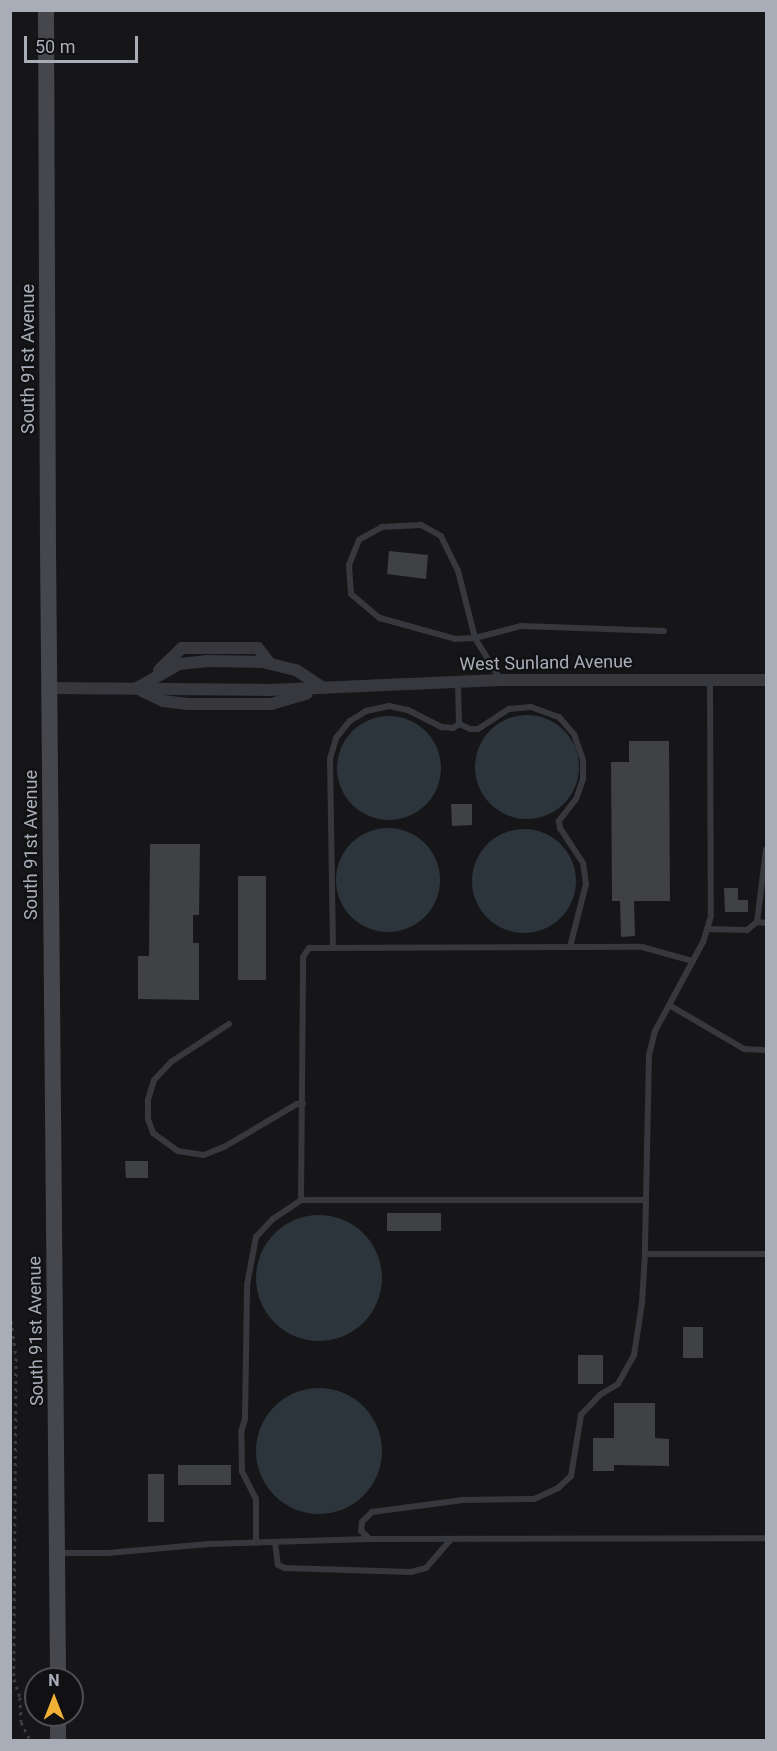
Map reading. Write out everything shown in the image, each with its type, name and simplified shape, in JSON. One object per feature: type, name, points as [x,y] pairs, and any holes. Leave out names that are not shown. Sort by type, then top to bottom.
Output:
[{"type":"main road","name":"South 91st Avenue","points":[[46,10],[58,1667]]},
{"type":"street","name":"West Sunland Avenue","points":[[137,688],[179,664],[191,661],[270,664],[296,670],[325,688]]},
{"type":"street","name":"West Sunland Avenue","points":[[50,688],[137,688],[163,701],[242,705],[271,704],[325,688],[458,681],[766,680]]},
{"type":"lane","points":[[501,680],[474,638],[458,571],[441,536],[421,525],[382,527],[359,540],[349,565],[351,594],[380,618],[455,639],[474,638],[521,626],[664,631]]},
{"type":"lane","points":[[370,1539],[361,1531],[362,1522],[372,1512],[463,1500],[534,1499],[558,1488],[571,1476],[581,1415],[600,1395],[618,1384],[634,1355],[642,1303],[645,1254],[649,1055],[654,1031],[693,961],[711,916],[710,680]]},
{"type":"lane","points":[[458,681],[459,723]]},
{"type":"lane","points":[[333,948],[330,759],[336,738],[350,721],[366,711],[389,706],[408,710],[442,727],[453,728],[459,723]]},
{"type":"lane","points":[[459,723],[470,729],[478,729],[509,709],[531,707],[559,717],[574,734],[583,760],[583,779],[576,799],[559,821],[560,828],[583,863],[586,884],[570,947]]},
{"type":"lane","points":[[758,922],[766,850]]},
{"type":"lane","points":[[707,929],[747,930],[758,922],[766,923]]},
{"type":"lane","points":[[301,1200],[303,957],[309,948],[642,947],[693,961]]},
{"type":"lane","points":[[669,1005],[744,1049],[766,1050]]},
{"type":"lane","points":[[229,1024],[171,1062],[154,1080],[148,1100],[148,1119],[153,1133],[178,1151],[204,1155],[224,1147],[297,1104],[303,1104]]},
{"type":"lane","points":[[256,1543],[256,1499],[242,1471],[248,1275],[256,1238],[273,1219],[301,1200],[646,1200]]},
{"type":"lane","points":[[645,1254],[766,1254]]},
{"type":"lane","points":[[58,1553],[108,1553],[274,1542],[370,1539],[766,1538]]},
{"type":"lane","points":[[274,1542],[278,1565],[285,1568],[411,1572],[426,1568],[451,1539]]},
{"type":"path","points":[[10,1313],[16,1358],[14,1679],[20,1697],[21,1722],[30,1740]]},
{"type":"shaded area","points":[[527,715],[547,719],[564,730],[575,747],[579,767],[575,787],[564,804],[547,815],[527,819],[507,815],[490,804],[479,787],[475,767],[479,747],[490,730],[507,719]]},
{"type":"shaded area","points":[[389,716],[409,720],[426,731],[437,748],[441,768],[437,788],[426,805],[409,816],[389,820],[369,816],[352,805],[341,788],[337,768],[341,748],[352,731],[369,720]]},
{"type":"shaded area","points":[[388,828],[408,832],[425,843],[436,860],[440,880],[436,900],[425,917],[408,928],[388,932],[368,928],[351,917],[340,900],[336,880],[340,860],[351,843],[368,832]]},
{"type":"shaded area","points":[[524,829],[544,833],[561,844],[572,861],[576,881],[572,901],[561,918],[544,929],[524,933],[504,929],[487,918],[476,901],[472,881],[476,861],[487,844],[504,833]]},
{"type":"shaded area","points":[[319,1215],[343,1220],[364,1233],[377,1254],[382,1278],[377,1302],[364,1323],[343,1336],[319,1341],[295,1336],[274,1323],[261,1302],[256,1278],[261,1254],[274,1233],[295,1220]]},
{"type":"shaded area","points":[[319,1388],[343,1393],[364,1406],[377,1427],[382,1451],[377,1475],[364,1496],[343,1509],[319,1514],[295,1509],[274,1496],[261,1475],[256,1451],[261,1427],[274,1406],[295,1393]]},
{"type":"building","points":[[389,551],[428,555],[426,579],[387,574]]},
{"type":"building","points":[[629,741],[669,741],[670,901],[634,901],[635,936],[621,937],[620,901],[612,901],[611,762],[629,762]]},
{"type":"building","points":[[451,804],[472,804],[472,825],[452,826]]},
{"type":"building","points":[[150,844],[200,844],[199,915],[193,915],[193,943],[199,943],[199,1000],[138,999],[138,956],[149,956]]},
{"type":"building","points":[[238,876],[266,876],[266,980],[238,980]]},
{"type":"building","points":[[724,888],[738,888],[738,900],[748,900],[748,912],[725,912]]},
{"type":"building","points":[[125,1161],[148,1161],[148,1178],[126,1178]]},
{"type":"building","points":[[387,1213],[441,1213],[441,1231],[387,1231]]},
{"type":"building","points":[[683,1327],[703,1327],[703,1358],[683,1358]]},
{"type":"building","points":[[578,1355],[603,1355],[603,1384],[578,1384]]},
{"type":"building","points":[[614,1403],[655,1403],[655,1438],[669,1439],[669,1466],[614,1465],[614,1471],[593,1471],[593,1438],[614,1438]]},
{"type":"building","points":[[178,1465],[231,1465],[231,1485],[178,1485]]},
{"type":"building","points":[[148,1474],[164,1474],[164,1522],[148,1522]]}]
